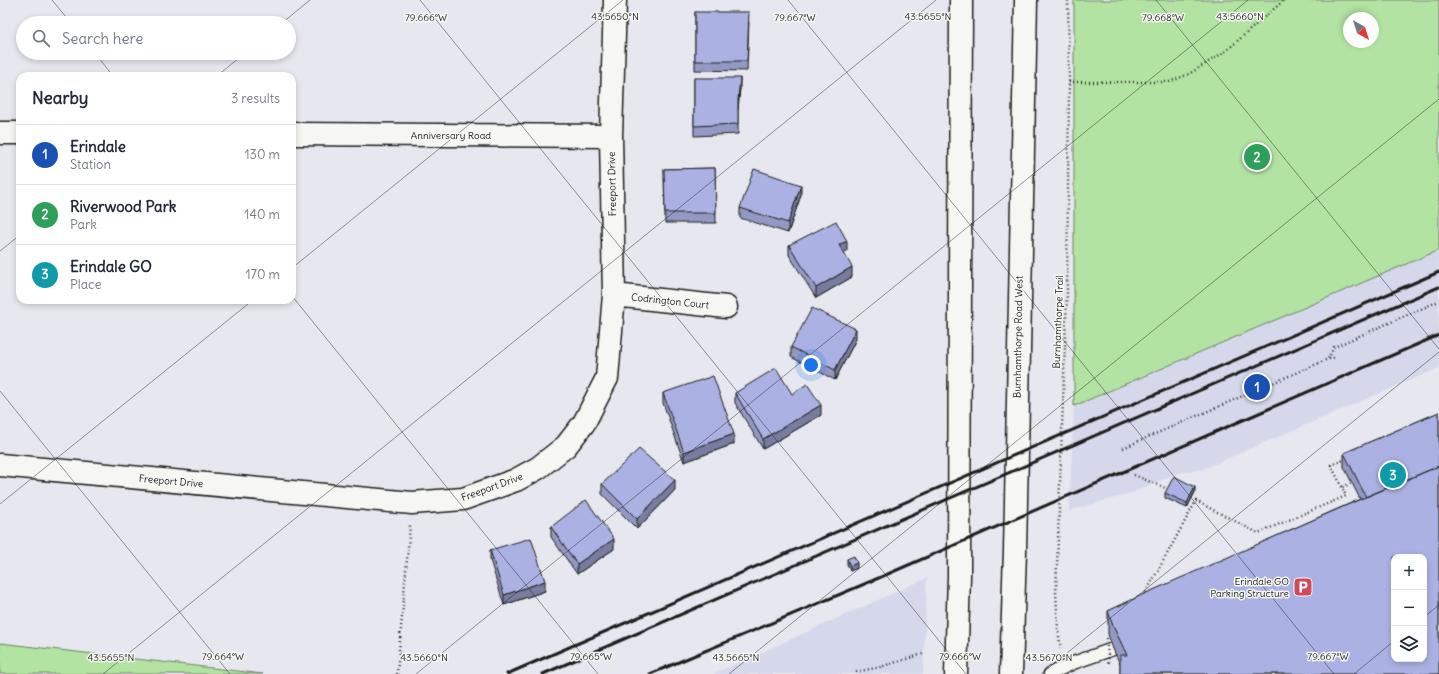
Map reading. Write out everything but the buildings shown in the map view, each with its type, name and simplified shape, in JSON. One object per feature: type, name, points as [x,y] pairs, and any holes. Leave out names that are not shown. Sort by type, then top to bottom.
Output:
[{"type":"street","name":"Freeport Drive","points":[[0,465],[412,503],[463,499],[516,480],[538,468],[566,446],[584,423],[607,378],[614,295],[611,136],[615,0]]},
{"type":"street","points":[[956,674],[959,568],[961,0]]},
{"type":"street","name":"Burnhamthorpe Road West","points":[[1011,674],[1015,551],[1026,0]]},
{"type":"street","points":[[0,133],[16,133]]},
{"type":"street","name":"Anniversary Road","points":[[296,134],[611,136]]},
{"type":"street","name":"Codrington Court","points":[[614,295],[726,307]]},
{"type":"lane","points":[[1050,674],[1113,649]]},
{"type":"path","name":"Burnhamthorpe Trail","points":[[1061,643],[1058,630],[1056,592],[1067,292],[1069,82],[1068,0]]},
{"type":"path","points":[[1069,82],[1169,82],[1189,74],[1226,51],[1284,0]]},
{"type":"path","points":[[1328,359],[1334,348],[1439,301]]},
{"type":"path","points":[[1123,448],[1328,359],[1336,357]]},
{"type":"path","points":[[1192,499],[1258,533],[1346,496],[1331,466],[1353,456]]},
{"type":"path","points":[[1134,475],[1177,493]]},
{"type":"path","points":[[1342,487],[1359,480]]},
{"type":"path","points":[[1143,597],[1196,501]]},
{"type":"path","points":[[397,674],[412,503]]},
{"type":"path","points":[[1106,638],[1109,664]]},
{"type":"path","points":[[856,672],[880,667],[923,654]]},
{"type":"shaded area","points":[[1439,250],[1439,368],[1203,469],[1178,473],[1132,493],[1069,511],[1074,406]]},
{"type":"shaded area","points":[[927,578],[923,674],[713,674]]},
{"type":"green space","points":[[1074,0],[1439,0],[1439,250],[1074,406]]},
{"type":"green space","points":[[0,643],[263,674],[0,674]]},
{"type":"railway","points":[[507,674],[1439,272]]},
{"type":"railway","points":[[543,674],[1439,287]]},
{"type":"railway","points":[[650,674],[874,580],[1439,335]]},
{"type":"place","name":"Riverwood Park","points":[[1257,157]]},
{"type":"place","name":"Erindale","points":[[1257,387]]},
{"type":"place","name":"Erindale GO","points":[[1393,475]]},
{"type":"place","name":"Erindale GO Parking Structure","points":[[1303,587]]}]
